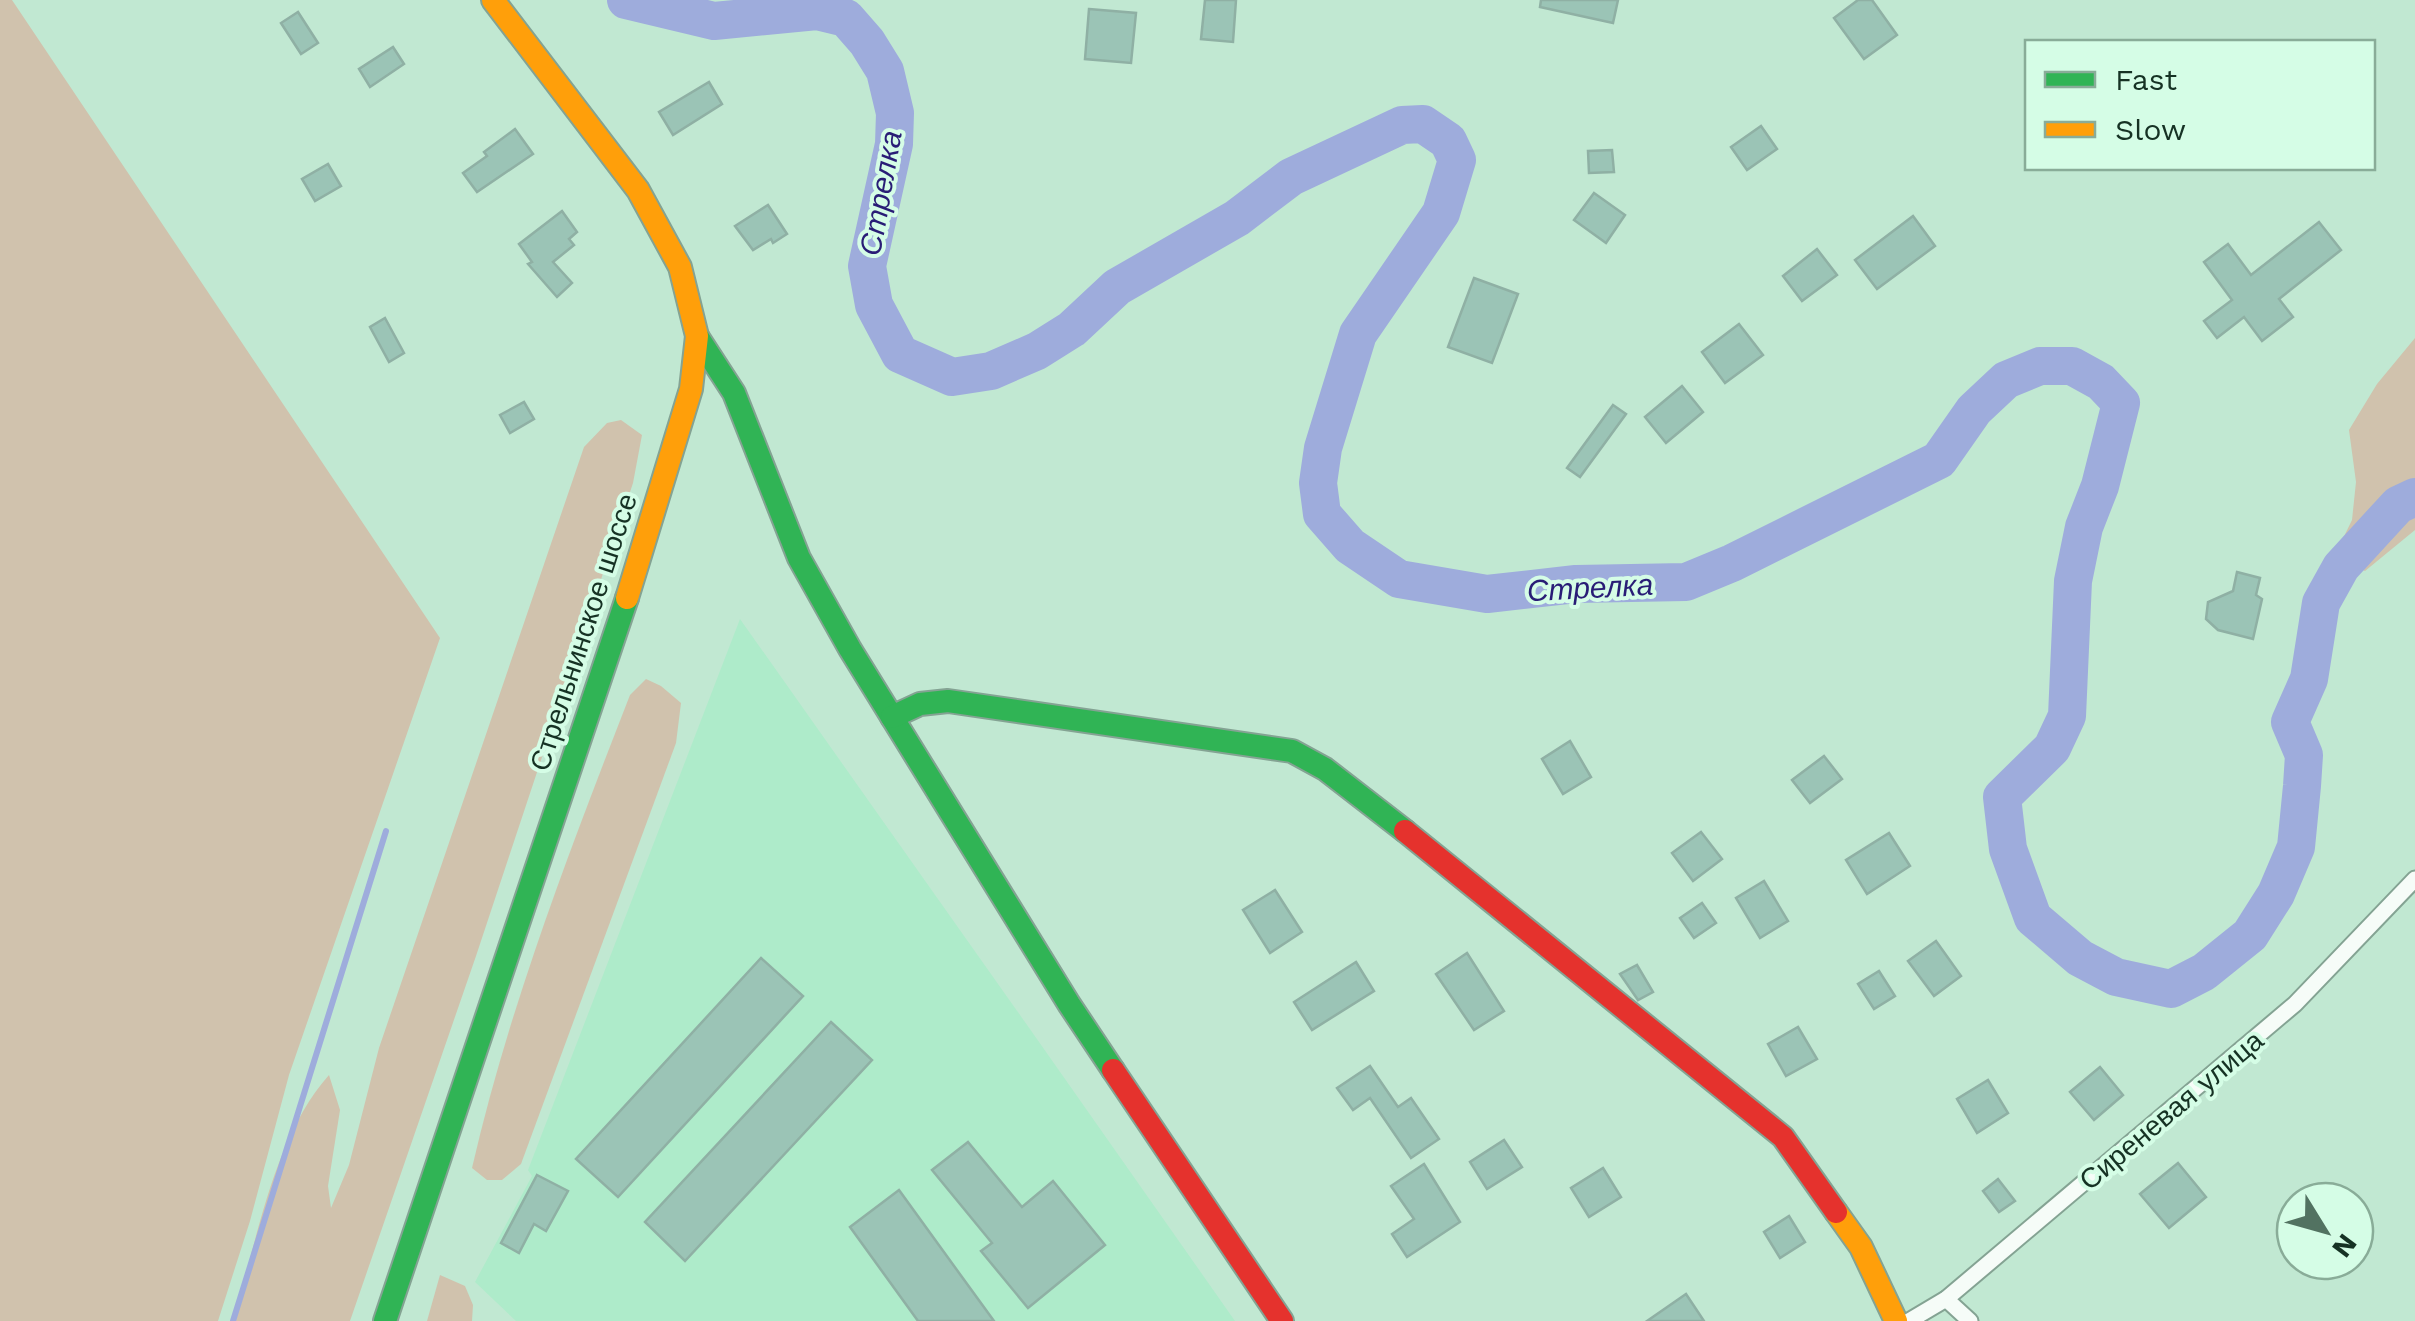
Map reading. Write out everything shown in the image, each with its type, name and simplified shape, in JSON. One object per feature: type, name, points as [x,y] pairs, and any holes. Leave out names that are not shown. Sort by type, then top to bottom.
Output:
[{"type":"street","name":"Стрельнинское шоссе","points":[[385,1321],[643,550],[691,389],[697,336],[680,267],[638,190],[493,0]]},
{"type":"street","points":[[697,336],[734,392],[799,558],[850,649],[1070,1004],[1282,1321]]},
{"type":"street","points":[[892,717],[920,704],[948,702],[1292,750],[1325,769],[1782,1137],[1861,1247],[1896,1321]]},
{"type":"street","name":"Сиреневая улица","points":[[1909,1321],[1946,1299],[2295,1004],[2415,879]]},
{"type":"street","points":[[1946,1299],[1970,1321]]},
{"type":"shaded area","points":[[0,0],[12,0],[440,638],[289,1075],[250,1221],[218,1321],[0,1321]]},
{"type":"shaded area","points":[[2415,338],[2415,530],[2365,571],[2334,557],[2352,520],[2356,482],[2349,430],[2377,384]]},
{"type":"shaded area","points":[[621,420],[642,435],[633,483],[350,1321],[233,1321],[280,1159],[310,1100],[329,1075],[340,1110],[328,1186],[331,1208],[349,1165],[379,1048],[584,447],[607,423]]},
{"type":"shaded area","points":[[740,619],[1235,1321],[516,1321],[475,1282],[532,1176],[528,1170]]},
{"type":"shaded area","points":[[646,679],[681,703],[676,743],[521,1164],[502,1180],[487,1180],[472,1168],[522,988],[630,695]]},
{"type":"shaded area","points":[[440,1275],[465,1286],[473,1305],[472,1321],[427,1321]]},
{"type":"building","points":[[1205,0],[1236,0],[1233,42],[1201,39]]},
{"type":"building","points":[[1541,0],[1618,0],[1613,23],[1540,7]]},
{"type":"building","points":[[1858,0],[1872,0],[1897,35],[1864,59],[1834,18]]},
{"type":"building","points":[[1089,9],[1136,13],[1131,63],[1085,59]]},
{"type":"building","points":[[298,12],[318,43],[301,54],[281,23]]},
{"type":"building","points":[[393,47],[404,64],[370,87],[359,69]]},
{"type":"building","points":[[709,82],[722,104],[673,135],[659,112]]},
{"type":"building","points":[[1761,126],[1777,149],[1747,170],[1731,147]]},
{"type":"building","points":[[515,129],[533,154],[477,192],[463,173]]},
{"type":"building","points":[[1612,150],[1614,172],[1589,173],[1588,151]]},
{"type":"building","points":[[328,164],[341,186],[315,201],[302,179]]},
{"type":"building","points":[[1594,193],[1625,215],[1606,243],[1574,220]]},
{"type":"building","points":[[768,205],[787,234],[753,250],[735,226]]},
{"type":"building","points":[[562,211],[577,232],[569,239],[574,245],[553,262],[572,283],[557,297],[528,264],[532,262],[519,244]]},
{"type":"building","points":[[1913,216],[1935,246],[1877,289],[1855,260]]},
{"type":"building","points":[[2319,222],[2341,250],[2279,299],[2293,317],[2262,341],[2244,317],[2217,338],[2204,321],[2232,300],[2204,262],[2228,244],[2251,275]]},
{"type":"building","points":[[1817,249],[1837,275],[1802,301],[1783,276]]},
{"type":"building","points":[[1474,278],[1518,294],[1492,363],[1448,347]]},
{"type":"building","points":[[385,318],[404,353],[389,362],[370,327]]},
{"type":"building","points":[[1739,324],[1763,355],[1725,383],[1702,352]]},
{"type":"building","points":[[1682,386],[1703,412],[1666,443],[1645,417]]},
{"type":"building","points":[[524,402],[534,419],[510,433],[500,415]]},
{"type":"building","points":[[1613,405],[1626,414],[1580,477],[1567,468]]},
{"type":"building","points":[[2237,572],[2260,578],[2256,595],[2262,599],[2253,639],[2218,630],[2206,619],[2208,602],[2233,591]]},
{"type":"building","points":[[1570,741],[1591,777],[1563,794],[1542,759]]},
{"type":"building","points":[[1824,756],[1842,779],[1810,803],[1792,780]]},
{"type":"building","points":[[1701,832],[1722,859],[1693,881],[1672,853]]},
{"type":"building","points":[[1889,833],[1910,866],[1867,894],[1846,860]]},
{"type":"building","points":[[1764,881],[1788,921],[1760,938],[1736,898]]},
{"type":"building","points":[[1275,890],[1302,932],[1270,953],[1243,910]]},
{"type":"building","points":[[1702,903],[1716,923],[1694,938],[1680,918]]},
{"type":"building","points":[[1936,941],[1961,976],[1934,996],[1908,961]]},
{"type":"building","points":[[1467,953],[1504,1011],[1474,1030],[1436,974]]},
{"type":"building","points":[[761,958],[803,996],[618,1197],[576,1159]]},
{"type":"building","points":[[1356,962],[1374,991],[1312,1030],[1294,1002]]},
{"type":"building","points":[[1637,965],[1653,992],[1638,1000],[1620,974]]},
{"type":"building","points":[[1879,971],[1895,996],[1874,1009],[1858,984]]},
{"type":"building","points":[[831,1022],[872,1060],[685,1261],[645,1222]]},
{"type":"building","points":[[1798,1027],[1817,1059],[1786,1076],[1768,1044]]},
{"type":"building","points":[[1370,1066],[1398,1107],[1411,1098],[1439,1139],[1411,1158],[1370,1098],[1353,1110],[1337,1088]]},
{"type":"building","points":[[2100,1067],[2123,1095],[2094,1120],[2070,1092]]},
{"type":"building","points":[[1988,1080],[2008,1113],[1977,1133],[1957,1099]]},
{"type":"building","points":[[1504,1140],[1522,1167],[1487,1189],[1470,1162]]},
{"type":"building","points":[[968,1142],[1022,1207],[1053,1181],[1105,1245],[1028,1308],[981,1251],[992,1243],[932,1170]]},
{"type":"building","points":[[2178,1163],[2206,1197],[2169,1228],[2140,1194]]},
{"type":"building","points":[[1424,1164],[1460,1222],[1407,1257],[1392,1234],[1414,1219],[1391,1186]]},
{"type":"building","points":[[1603,1168],[1621,1197],[1589,1217],[1571,1188]]},
{"type":"building","points":[[537,1175],[568,1191],[546,1231],[534,1224],[519,1253],[501,1243]]},
{"type":"building","points":[[1998,1179],[2015,1201],[1999,1212],[1983,1191]]},
{"type":"building","points":[[899,1190],[994,1321],[918,1321],[850,1227]]},
{"type":"building","points":[[1789,1216],[1805,1242],[1780,1258],[1764,1232]]},
{"type":"building","points":[[1686,1294],[1704,1321],[1647,1321]]},
{"type":"waterway","name":"Стрелка","points":[[626,0],[714,21],[817,11],[846,18],[867,42],[885,71],[895,113],[894,144],[867,266],[874,305],[900,354],[952,377],[991,371],[1037,351],[1072,329],[1117,287],[1237,218],[1291,177],[1402,125],[1423,124],[1448,141],[1457,160],[1441,213],[1358,334],[1323,448],[1318,483],[1322,514],[1350,546],[1399,579],[1487,594],[1576,584],[1686,582],[1939,460],[1974,410],[2006,380],[2040,366],[2072,366],[2101,382],[2121,403],[2100,486],[2084,527],[2073,581],[2067,716],[2052,748],[2002,797],[2008,849],[2033,918],[2080,958],[2116,977],[2171,989],[2204,972],[2250,935],[2276,894],[2296,847],[2304,755],[2290,722],[2309,679],[2321,603],[2341,567],[2398,505],[2415,497]]},
{"type":"waterway","points":[[233,1321],[386,831]]},
{"type":"traffic: fast","points":[[697,336],[734,393],[799,558],[850,649],[1113,1070]]},
{"type":"traffic: fast","points":[[385,1321],[627,598]]},
{"type":"traffic: fast","points":[[892,717],[920,704],[948,701],[1292,751],[1325,769],[1405,831]]},
{"type":"traffic: slow","points":[[493,0],[638,190],[680,267],[697,336],[691,389],[627,598]]},
{"type":"traffic: slow","points":[[1836,1212],[1861,1247],[1896,1321]]},
{"type":"traffic: jam","points":[[1405,831],[1783,1137],[1836,1212]]},
{"type":"traffic: jam","points":[[1113,1070],[1282,1321]]}]
